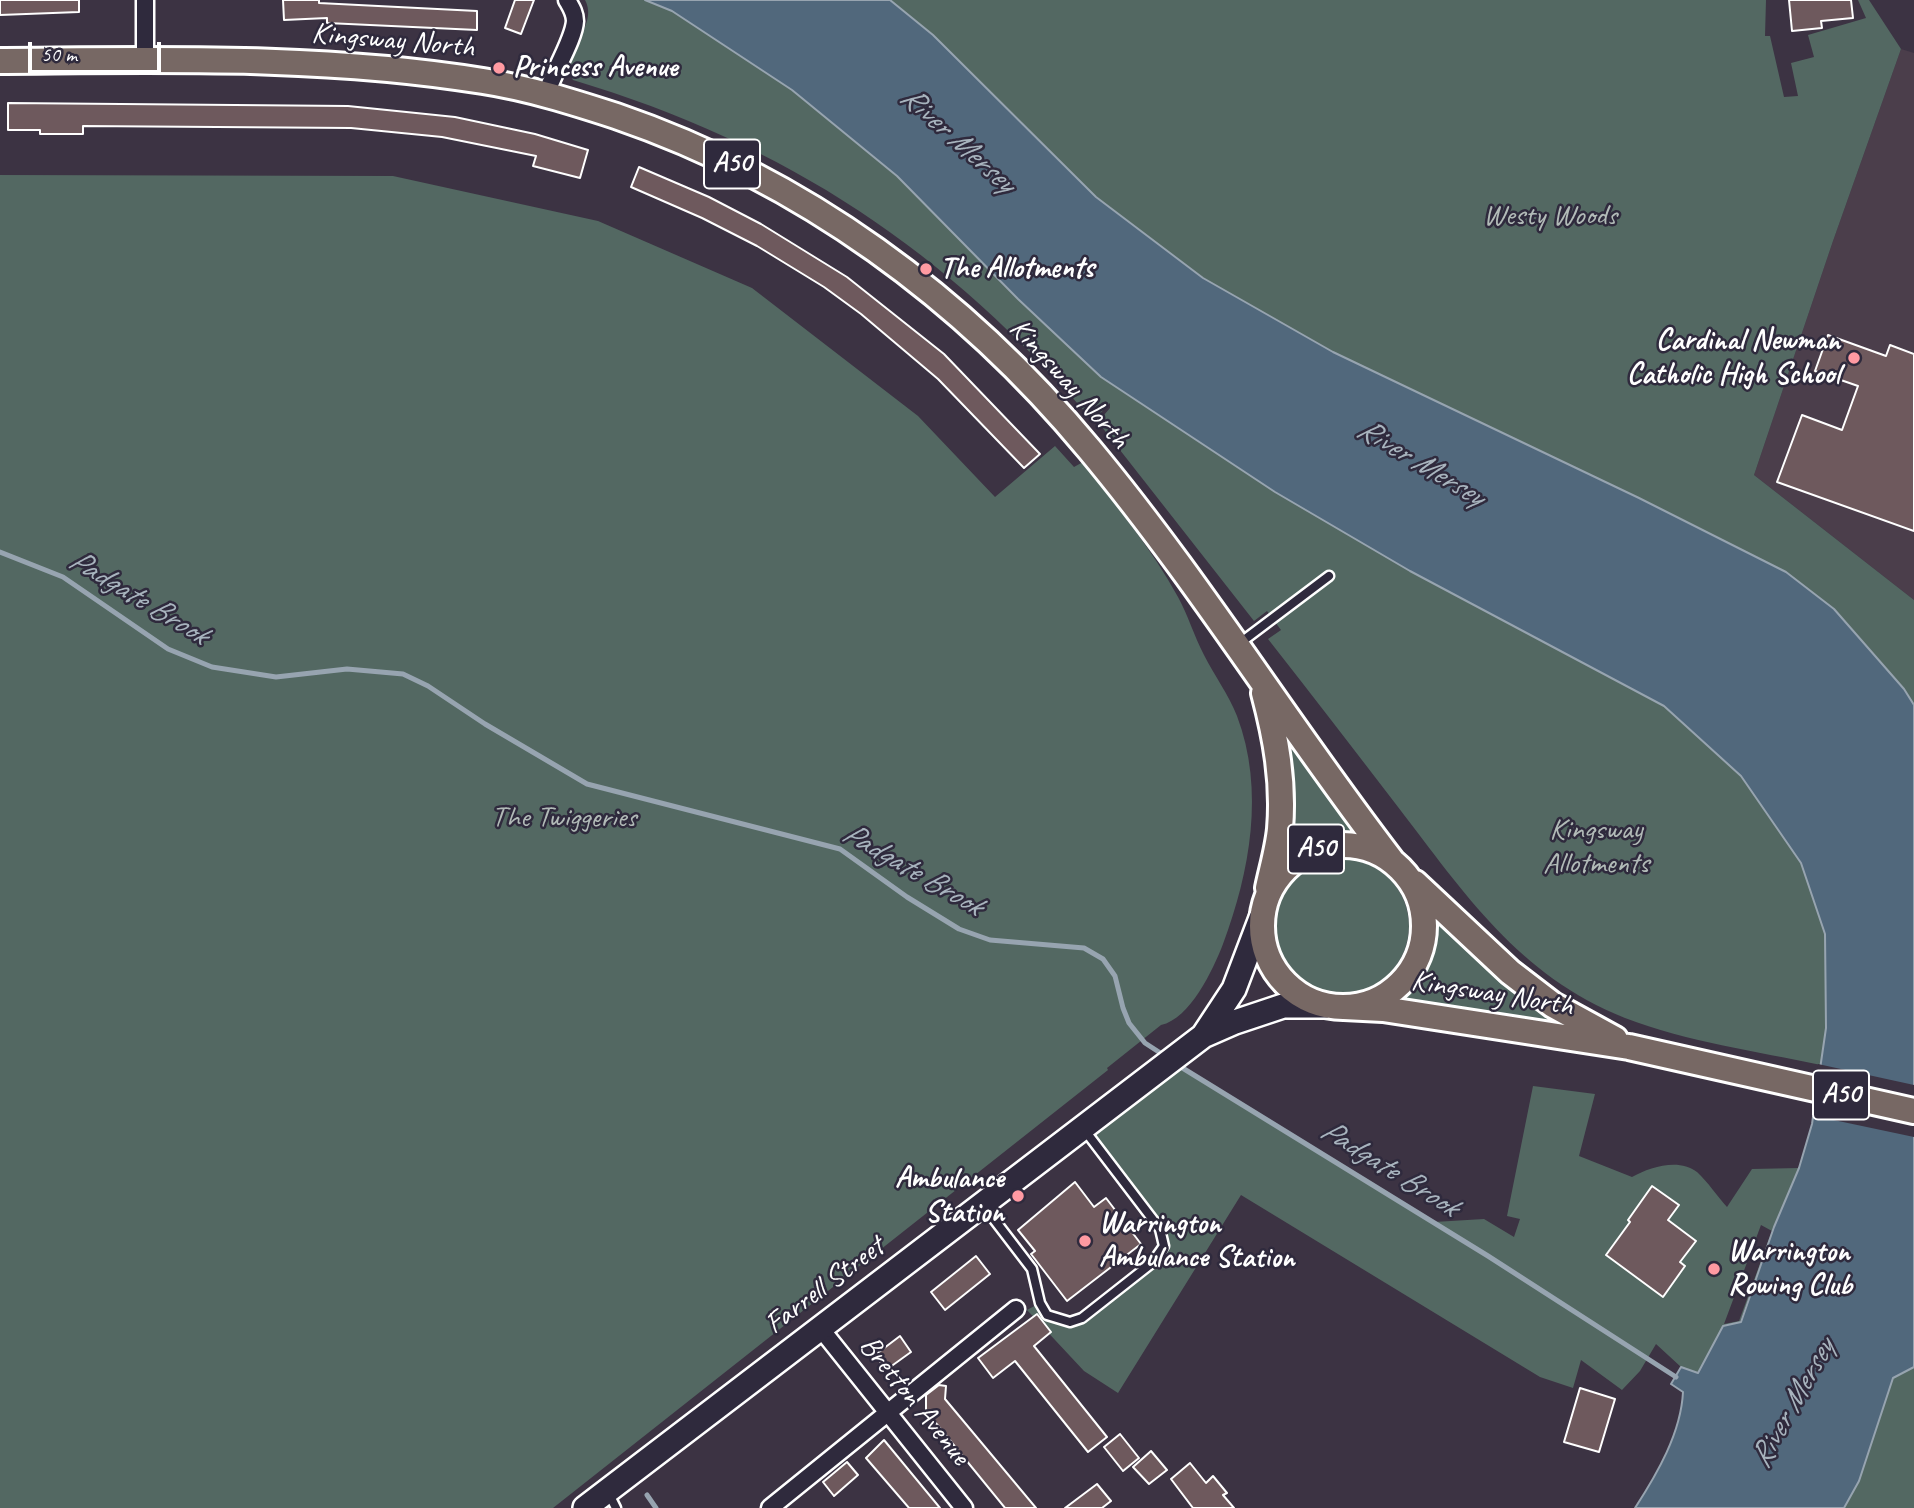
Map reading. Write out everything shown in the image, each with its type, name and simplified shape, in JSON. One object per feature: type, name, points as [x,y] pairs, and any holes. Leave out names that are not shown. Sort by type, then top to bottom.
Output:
[{"type":"main road","name":"Kingsway North","points":[[0,61],[145,60],[383,68],[487,81],[546,95],[646,127],[741,168],[794,196],[856,234],[919,279],[1033,385],[1090,449],[1164,544],[1398,867],[1510,972],[1553,1005],[1629,1047]]},
{"type":"main road","name":"Kingsway North","points":[[1261,679],[1275,733],[1281,777],[1280,830],[1263,909]]},
{"type":"main road","name":"A50","points":[[1344,844],[1369,849],[1398,867],[1418,896],[1424,921],[1421,947],[1410,971],[1392,990],[1369,1003],[1334,1007],[1303,997],[1284,983],[1270,964],[1263,942],[1263,909],[1277,877],[1295,859],[1318,848],[1344,844]]},
{"type":"main road","name":"Kingsway North","points":[[1334,1007],[1383,1009],[1629,1047],[1914,1111]]},
{"type":"street","points":[[145,0],[145,60]]},
{"type":"street","points":[[546,95],[575,22],[573,10],[567,0]]},
{"type":"street","name":"Farrell Street","points":[[1198,1040],[1234,989],[1263,909]]},
{"type":"street","name":"Farrell Street","points":[[585,1508],[612,1499],[821,1329],[1198,1040],[1235,1022],[1283,1006],[1334,1007]]},
{"type":"street","points":[[770,1508],[1016,1309]]},
{"type":"street","name":"Bretton Avenue","points":[[821,1329],[964,1508]]},
{"type":"lane","points":[[1237,645],[1329,576]]},
{"type":"lane","points":[[983,1205],[1031,1269],[1040,1303],[1047,1315],[1070,1322],[1082,1318],[1152,1263],[1164,1246],[1160,1229],[1083,1128]]},
{"type":"shaded area","name":"Cardinal Newman Catholic High School","points":[[1901,49],[1914,53],[1914,600],[1754,475]]},
{"type":"green space","name":"Kingsway Allotments","points":[[585,0],[645,0],[672,11],[792,90],[897,176],[1018,299],[1101,377],[1275,492],[1410,571],[1664,706],[1741,776],[1801,863],[1825,934],[1826,1028],[1821,1065],[1697,1040],[1625,1018],[1587,1000],[1524,955],[1471,901],[1268,639],[1281,630],[1267,611],[1254,621],[1098,422],[1110,408],[1110,403],[1093,421],[1038,360],[981,305],[921,255],[859,211],[793,171],[724,136],[651,106],[573,80],[569,70],[570,60],[587,21]]},
{"type":"green space","name":"Westy Woods","points":[[890,0],[1766,0],[1765,36],[1770,36],[1784,97],[1798,96],[1791,63],[1814,57],[1808,35],[1866,18],[1858,0],[1869,0],[1901,49],[1754,475],[1914,600],[1914,705],[1904,689],[1639,498],[1333,352],[1203,278],[1096,197],[933,35]]},
{"type":"green space","name":"The Twiggeries","points":[[0,175],[393,176],[598,221],[752,288],[918,416],[995,497],[1055,446],[1074,467],[1083,462],[1168,579],[1204,655],[1234,708],[1246,744],[1252,802],[1247,860],[1233,917],[1223,944],[1191,1004],[1172,1021],[1161,1025],[1107,1068],[1108,1070],[553,1508],[0,1508]]},
{"type":"green space","points":[[1275,701],[1357,832],[1330,834],[1286,850]]},
{"type":"green space","points":[[1342,859],[1368,864],[1389,879],[1404,900],[1409,926],[1404,952],[1389,973],[1368,988],[1342,993],[1316,988],[1295,973],[1280,952],[1275,926],[1280,900],[1295,879],[1316,864]]},
{"type":"green space","points":[[1435,913],[1576,1030],[1399,998],[1427,960],[1433,940]]},
{"type":"green space","points":[[1181,1067],[1434,1222],[1484,1219],[1514,1237],[1520,1219],[1507,1216],[1533,1086],[1595,1094],[1579,1156],[1632,1177],[1664,1165],[1682,1165],[1697,1172],[1727,1207],[1752,1169],[1799,1168],[1774,1227],[1740,1322],[1723,1326],[1698,1373],[1681,1367],[1656,1344],[1640,1371],[1622,1390],[1581,1360],[1573,1388],[1540,1377],[1241,1195],[1118,1393],[1084,1371],[1027,1310],[1040,1303],[1048,1313],[1058,1319],[1081,1318],[1152,1263],[1162,1248],[1160,1229],[1089,1135]],"holes":[[[1652,1187],[1679,1205],[1655,1239],[1629,1220]],[[1629,1224],[1666,1251],[1681,1230],[1695,1241],[1680,1262],[1685,1267],[1663,1296],[1606,1255]],[[1761,1225],[1772,1231],[1739,1321],[1724,1324]]]},
{"type":"green space","points":[[1914,1367],[1914,1508],[1844,1508],[1859,1481],[1893,1378]]},
{"type":"water","name":"River Mersey","points":[[645,0],[890,0],[933,35],[1096,197],[1203,278],[1333,352],[1639,498],[1786,572],[1834,609],[1904,689],[1914,705],[1914,1367],[1893,1378],[1859,1481],[1844,1508],[1635,1508],[1659,1467],[1678,1423],[1683,1392],[1671,1384],[1681,1367],[1698,1373],[1723,1326],[1741,1322],[1774,1227],[1799,1168],[1812,1124],[1826,1028],[1825,934],[1801,863],[1741,776],[1664,706],[1410,571],[1275,492],[1101,377],[1018,299],[897,176],[792,90],[672,11]]},
{"type":"pier","points":[[1818,1064],[1914,1085],[1914,1137],[1810,1115]]},
{"type":"building","points":[[0,0],[79,0],[79,12],[0,15]]},
{"type":"building","points":[[283,0],[477,11],[477,30],[327,23],[327,18],[284,20]]},
{"type":"building","points":[[515,0],[534,0],[521,34],[505,28]]},
{"type":"building","points":[[1789,0],[1851,0],[1853,18],[1821,21],[1822,28],[1792,31]]},
{"type":"building","points":[[8,103],[348,106],[455,117],[535,134],[588,150],[580,178],[533,166],[536,156],[442,137],[351,128],[83,126],[83,134],[40,134],[40,130],[8,130]]},
{"type":"building","points":[[639,167],[709,197],[761,224],[847,277],[944,354],[1040,454],[1024,468],[938,379],[861,314],[824,287],[757,246],[631,187]]},
{"type":"building","points":[[1828,335],[1886,356],[1890,345],[1914,354],[1914,531],[1777,482],[1802,415],[1842,430],[1858,386],[1815,371]]},
{"type":"building","name":"Warrington Ambulance Station","points":[[1075,1182],[1094,1207],[1106,1198],[1141,1244],[1067,1301],[1031,1254],[1035,1251],[1018,1230]]},
{"type":"building","name":"Warrington Rowing Club","points":[[1652,1186],[1679,1205],[1668,1220],[1696,1241],[1680,1262],[1685,1266],[1663,1297],[1606,1255]]},
{"type":"building","points":[[976,1256],[990,1274],[945,1310],[931,1292]]},
{"type":"building","points":[[1037,1314],[1051,1332],[1034,1346],[1107,1437],[1088,1452],[1015,1361],[993,1378],[978,1358]]},
{"type":"building","points":[[900,1336],[911,1352],[886,1370],[875,1355]]},
{"type":"building","points":[[939,1385],[946,1386],[945,1399],[1036,1508],[1005,1508],[926,1411],[926,1395]]},
{"type":"building","points":[[1580,1388],[1615,1399],[1599,1452],[1564,1442]]},
{"type":"building","points":[[1120,1434],[1139,1458],[1123,1471],[1104,1447]]},
{"type":"building","points":[[884,1440],[940,1508],[909,1508],[866,1458]]},
{"type":"building","points":[[1151,1451],[1167,1470],[1149,1484],[1133,1467]]},
{"type":"building","points":[[847,1462],[858,1475],[834,1496],[823,1482]]},
{"type":"building","points":[[1190,1463],[1206,1483],[1213,1476],[1227,1493],[1223,1495],[1234,1508],[1193,1508],[1171,1479]]},
{"type":"building","points":[[1097,1484],[1111,1501],[1102,1508],[1065,1508]]},
{"type":"waterway","name":"Padgate Brook","points":[[0,552],[63,577],[168,649],[212,667],[276,677],[347,669],[403,674],[428,686],[485,724],[587,784],[840,849],[907,897],[959,929],[990,940],[1084,948],[1103,959],[1115,976],[1129,1023],[1145,1043],[1165,1056]]},
{"type":"waterway","name":"Padgate Brook","points":[[1176,1064],[1488,1256],[1676,1377]]},
{"type":"waterway","points":[[647,1495],[656,1508]]},
{"type":"place","name":"Princess Avenue","points":[[499,68]]},
{"type":"place","name":"The Allotments","points":[[926,269]]},
{"type":"place","name":"Cardinal Newman Catholic High School","points":[[1854,358]]},
{"type":"place","name":"Ambulance Station","points":[[1018,1196]]},
{"type":"place","name":"Warrington Ambulance Station","points":[[1085,1241]]},
{"type":"place","name":"Warrington Rowing Club","points":[[1714,1269]]}]
